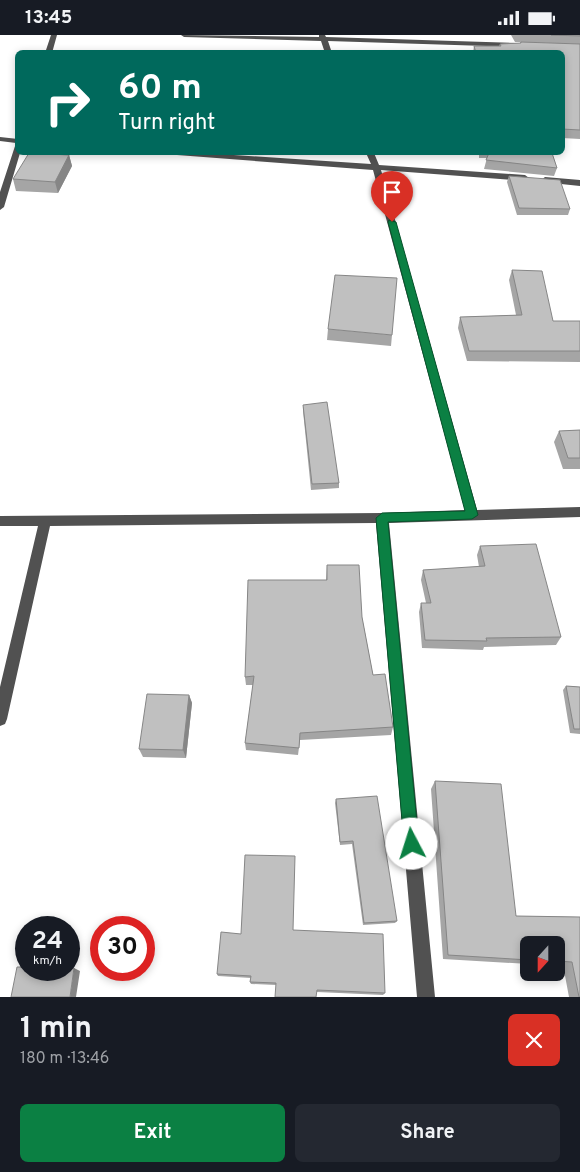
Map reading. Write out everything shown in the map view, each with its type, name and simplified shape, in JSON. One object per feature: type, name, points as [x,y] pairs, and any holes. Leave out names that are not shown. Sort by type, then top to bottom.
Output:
[{"type":"street","points":[[49,50],[54,35]]},
{"type":"street","points":[[184,35],[323,37],[521,46]]},
{"type":"street","points":[[323,37],[328,50]]},
{"type":"street","points":[[0,139],[15,141]]},
{"type":"street","points":[[0,207],[15,155]]},
{"type":"street","points":[[205,155],[580,183]]},
{"type":"street","points":[[371,155],[376,167],[472,515]]},
{"type":"street","points":[[0,521],[382,518],[580,512]]},
{"type":"street","points":[[382,518],[426,997]]},
{"type":"street","points":[[0,719],[46,521]]},
{"type":"building","points":[[500,44],[580,44],[580,130],[565,129],[565,50],[475,50],[474,46],[501,46]]},
{"type":"building","points":[[28,155],[69,155],[55,182],[13,179]]},
{"type":"building","points":[[488,155],[553,155],[557,168],[486,160]]},
{"type":"building","points":[[509,176],[560,180],[570,209],[519,208]]},
{"type":"building","points":[[512,270],[542,271],[553,321],[580,321],[580,351],[469,351],[460,317],[522,315]]},
{"type":"building","points":[[335,275],[397,278],[392,335],[328,329]]},
{"type":"building","points":[[327,402],[339,483],[312,484],[303,405]]},
{"type":"building","points":[[580,430],[580,458],[568,458],[559,431]]},
{"type":"building","points":[[536,544],[561,637],[486,638],[487,641],[425,640],[421,603],[431,603],[423,570],[485,566],[480,546]]},
{"type":"building","points":[[327,565],[359,565],[362,617],[373,675],[385,674],[393,727],[300,733],[299,748],[245,743],[254,676],[245,677],[248,580],[327,580]]},
{"type":"building","points":[[566,686],[580,687],[580,729],[574,729]]},
{"type":"building","points":[[147,694],[189,695],[183,750],[139,749]]},
{"type":"building","points":[[435,781],[501,784],[516,916],[580,917],[580,997],[572,962],[565,962],[565,936],[520,936],[520,959],[448,955]]},
{"type":"building","points":[[377,796],[397,921],[364,923],[353,841],[340,842],[336,799]]},
{"type":"building","points":[[245,855],[295,856],[293,930],[383,934],[385,993],[317,990],[316,997],[275,997],[276,983],[250,982],[251,976],[217,974],[221,932],[241,934]]},
{"type":"building","points":[[15,977],[15,981],[72,981],[70,997],[11,997]]},
{"type":"route","points":[[392,222],[472,515],[382,518],[412,844]]}]
